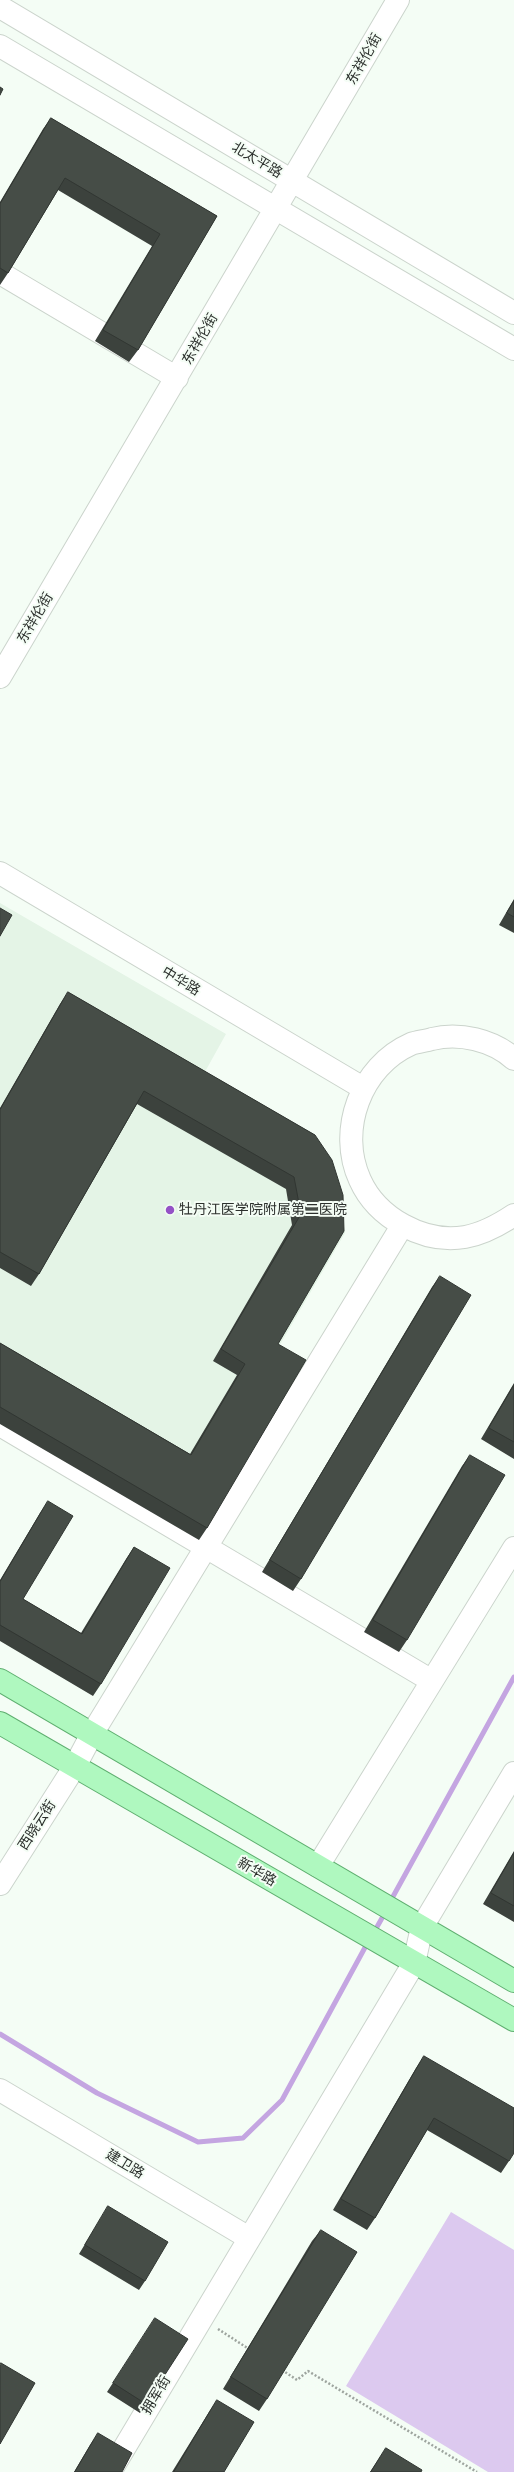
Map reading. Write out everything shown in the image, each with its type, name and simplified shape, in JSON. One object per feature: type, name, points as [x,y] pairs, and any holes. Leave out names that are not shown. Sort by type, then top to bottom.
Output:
[{"type":"main road","points":[[0,1680],[514,1981]]},
{"type":"main road","name":"新华路","points":[[0,1723],[514,2020]]},
{"type":"street","name":"东祥伦街","points":[[0,677],[398,0]]},
{"type":"street","name":"北太平路","points":[[0,7],[514,313]]},
{"type":"street","points":[[0,46],[514,348]]},
{"type":"street","points":[[0,273],[177,378]]},
{"type":"street","name":"中华路","points":[[0,874],[363,1088]]},
{"type":"street","points":[[514,1058],[506,1052],[476,1039],[443,1036],[411,1044],[384,1062],[363,1088],[352,1118],[351,1150],[360,1180],[378,1206],[402,1226],[432,1236],[464,1237],[494,1228],[514,1215]]},
{"type":"street","name":"西晓云街","points":[[0,1884],[75,1766],[92,1734],[402,1226]]},
{"type":"street","points":[[0,1425],[206,1549],[432,1681]]},
{"type":"street","points":[[318,1866],[514,1548]]},
{"type":"street","name":"拥军街","points":[[110,2472],[414,1963],[422,1927],[514,1773]]},
{"type":"street","name":"建卫路","points":[[0,2090],[250,2238]]},
{"type":"path","points":[[201,2318],[252,2351]]},
{"type":"path","points":[[278,2367],[297,2380],[308,2371],[477,2472]]},
{"type":"shaded area","name":"牡丹江医学院附属第二医院","points":[[0,903],[226,1034],[201,1079],[337,1186],[345,1233],[182,1513],[0,1407]]},
{"type":"shaded area","points":[[451,2212],[514,2250],[514,2472],[488,2472],[346,2386]]},
{"type":"building","points":[[0,87],[3,89],[0,95]]},
{"type":"building","points":[[51,118],[217,216],[138,350],[103,330],[160,234],[65,178],[8,273],[0,268],[0,204]]},
{"type":"building","points":[[514,901],[514,917],[507,913]]},
{"type":"building","points":[[0,908],[12,915],[0,936]]},
{"type":"building","points":[[68,992],[315,1135],[332,1160],[343,1195],[344,1231],[278,1344],[306,1360],[207,1528],[0,1407],[0,1343],[191,1455],[245,1364],[221,1349],[301,1214],[294,1177],[144,1091],[39,1274],[0,1252],[0,1110]]},
{"type":"building","points":[[440,1276],[471,1295],[301,1579],[270,1560]]},
{"type":"building","points":[[514,1385],[514,1442],[489,1428]]},
{"type":"building","points":[[470,1455],[505,1475],[407,1640],[373,1620]]},
{"type":"building","points":[[48,1501],[73,1516],[23,1599],[82,1634],[134,1547],[170,1568],[101,1684],[0,1625],[0,1582]]},
{"type":"building","points":[[514,1853],[514,1906],[491,1893]]},
{"type":"building","points":[[424,2056],[514,2108],[514,2153],[509,2161],[434,2118],[375,2218],[341,2199]]},
{"type":"building","points":[[108,2206],[168,2242],[145,2281],[85,2245]]},
{"type":"building","points":[[321,2230],[357,2252],[267,2399],[231,2377]]},
{"type":"building","points":[[155,2318],[188,2339],[146,2404],[113,2383]]},
{"type":"building","points":[[1,2363],[35,2383],[0,2444],[0,2365]]},
{"type":"building","points":[[217,2400],[254,2422],[224,2472],[174,2472]]},
{"type":"building","points":[[98,2433],[132,2453],[122,2472],[75,2472]]},
{"type":"building","points":[[386,2448],[422,2470],[421,2472],[371,2472]]},
{"type":"waterway","points":[[390,1902],[514,1677]]},
{"type":"waterway","points":[[373,1934],[386,1911]]},
{"type":"waterway","points":[[0,2034],[97,2093],[198,2142],[243,2138],[282,2100],[368,1942]]},
{"type":"place","name":"牡丹江医学院附属第二医院","points":[[170,1210]]}]
